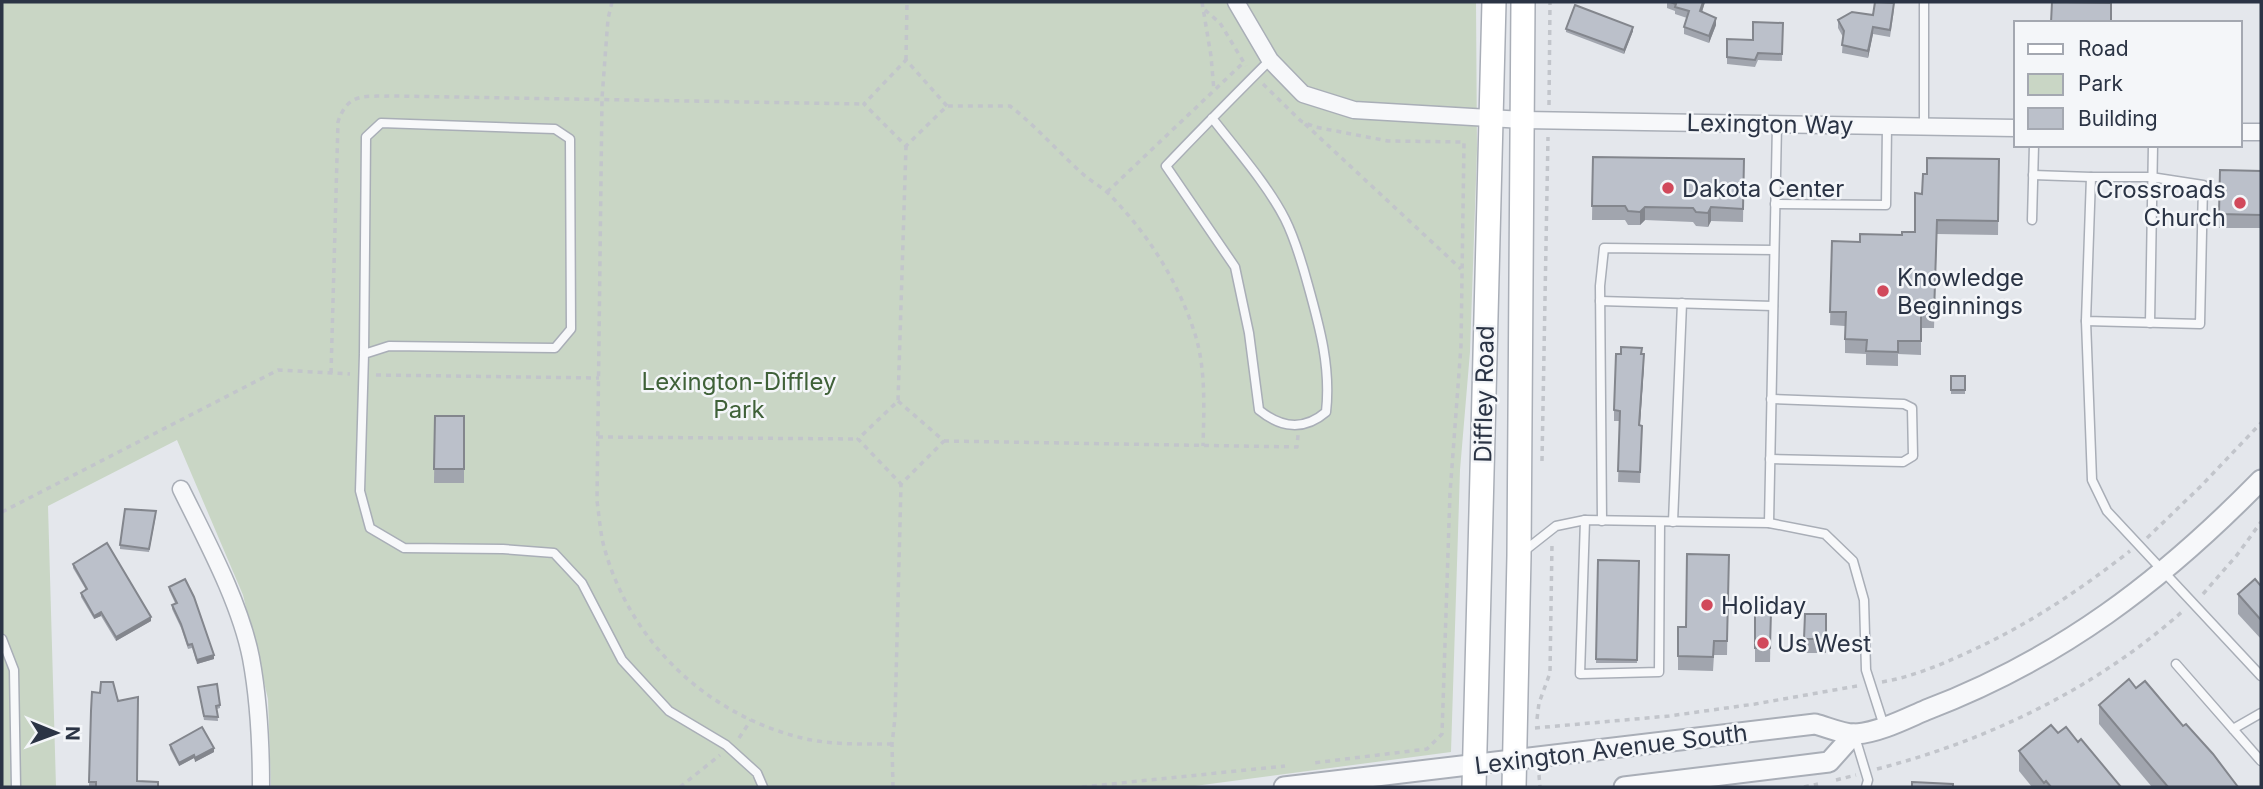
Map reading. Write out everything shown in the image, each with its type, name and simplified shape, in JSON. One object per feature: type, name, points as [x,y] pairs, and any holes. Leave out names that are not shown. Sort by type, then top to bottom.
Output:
[{"type":"main road","name":"Diffley Road","points":[[1474,776],[1494,2]]},
{"type":"main road","name":"Diffley Road","points":[[1514,787],[1524,2]]},
{"type":"street","name":"Lexington Way","points":[[1236,2],[1270,60],[1303,94],[1354,110],[1523,120],[2014,128]]},
{"type":"street","points":[[2242,132],[2261,132]]},
{"type":"street","name":"Lexington Avenue South","points":[[1284,787],[1474,776],[1514,761],[1815,724],[1854,734],[1884,726],[1968,694],[2061,646],[2165,571],[2215,527],[2261,480]]},
{"type":"street","points":[[181,489],[228,587],[250,656],[260,735],[261,787]]},
{"type":"street","name":"Lexington Avenue South","points":[[1624,787],[1829,762],[1854,734]]},
{"type":"lane","points":[[1924,2],[1924,126]]},
{"type":"lane","points":[[1212,118],[1251,168],[1285,219],[1300,258],[1322,335],[1329,388],[1326,412],[1313,423],[1289,425],[1271,420],[1259,410],[1249,332],[1235,267],[1166,166],[1212,118],[1270,60]]},
{"type":"lane","points":[[364,354],[389,346],[555,348],[571,330],[570,139],[555,129],[381,123],[366,137],[360,491],[370,528],[404,548],[503,549],[554,553],[582,583],[622,660],[669,711],[726,745],[757,773],[763,787]]},
{"type":"lane","points":[[1769,523],[1777,124]]},
{"type":"lane","points":[[1775,204],[1886,205],[1887,126]]},
{"type":"lane","points":[[2032,220],[2034,147]]},
{"type":"lane","points":[[2150,323],[2153,147]]},
{"type":"lane","points":[[2034,175],[2151,177],[2203,185],[2200,324],[2086,321]]},
{"type":"lane","points":[[2091,177],[2086,321],[2092,480],[2107,511],[2261,676]]},
{"type":"lane","points":[[1602,521],[1600,301],[1604,248],[1774,250]]},
{"type":"lane","points":[[1600,301],[1773,306]]},
{"type":"lane","points":[[1673,522],[1682,303]]},
{"type":"lane","points":[[1770,459],[1903,462],[1913,456],[1912,408],[1904,404],[1771,398]]},
{"type":"lane","points":[[1519,556],[1556,526],[1585,520],[1769,523],[1825,534],[1853,561],[1864,600],[1866,670],[1884,726]]},
{"type":"lane","points":[[1585,520],[1580,674],[1659,673],[1660,522]]},
{"type":"lane","points":[[2,639],[14,670],[16,787]]},
{"type":"lane","points":[[2175,664],[2261,761]]},
{"type":"lane","points":[[2233,729],[2261,713]]},
{"type":"lane","points":[[1854,734],[1868,780],[1866,787]]},
{"type":"path","points":[[612,2],[608,19],[602,98],[597,501],[603,543],[621,591],[640,628],[664,658],[694,686],[725,707],[762,726],[803,738],[844,744],[892,744]]},
{"type":"path","points":[[864,104],[906,60],[907,2]]},
{"type":"path","points":[[1202,2],[1211,56],[1213,91]]},
{"type":"path","points":[[1542,463],[1550,2]]},
{"type":"path","points":[[906,60],[947,106]]},
{"type":"path","points":[[1107,192],[1243,63]]},
{"type":"path","points":[[331,373],[338,122],[349,101],[394,96],[864,104],[906,146]]},
{"type":"path","points":[[598,437],[858,439],[898,401],[906,146],[947,106],[1010,106],[1084,176],[1107,192],[1143,230],[1156,251],[1178,290],[1195,336],[1202,372],[1203,446]]},
{"type":"path","points":[[1301,121],[1462,270]]},
{"type":"path","points":[[1305,764],[1427,749],[1442,734],[1450,493],[1461,346],[1464,142]]},
{"type":"path","points":[[2,512],[278,370],[363,375],[598,378]]},
{"type":"path","points":[[898,401],[944,441],[1297,447],[1298,424]]},
{"type":"path","points":[[1535,728],[1755,704],[1897,680],[1937,666],[2001,638],[2052,608],[2139,544],[2201,486],[2261,422]]},
{"type":"path","points":[[858,439],[901,484]]},
{"type":"path","points":[[893,787],[892,744],[901,484],[944,441]]},
{"type":"path","points":[[1804,787],[1924,757],[1972,739],[2062,696],[2167,626],[2222,572],[2261,522]]},
{"type":"path","points":[[1540,787],[1535,728],[1539,703],[1550,673],[1552,541],[1548,533]]},
{"type":"path","points":[[1082,787],[1292,765]]},
{"type":"green space","name":"Lexington-Diffley Park","points":[[2,2],[1476,2],[1477,150],[1470,352],[1460,470],[1451,752],[1187,787],[271,787],[268,699],[243,595],[177,440],[48,506],[56,787],[2,787]]},
{"type":"building","points":[[1670,2],[1703,2],[1700,11],[1716,18],[1709,36],[1684,27],[1689,11],[1675,7],[1676,4]]},
{"type":"building","points":[[1875,2],[1894,3],[1890,30],[1873,27],[1868,51],[1842,45],[1844,31],[1838,20],[1852,12],[1873,15]]},
{"type":"building","points":[[2052,2],[2111,3],[2111,21],[2051,21]]},
{"type":"building","points":[[1575,5],[1633,27],[1624,50],[1566,29]]},
{"type":"building","points":[[1753,22],[1783,23],[1782,54],[1758,53],[1755,60],[1727,57],[1727,39],[1753,40]]},
{"type":"building","name":"Dakota Center","points":[[1593,157],[1744,159],[1743,209],[1711,207],[1708,213],[1696,212],[1693,208],[1645,207],[1640,212],[1628,211],[1625,206],[1592,206]]},
{"type":"building","points":[[1927,158],[1999,159],[1998,221],[1937,220],[1934,314],[1921,314],[1921,341],[1898,341],[1898,352],[1866,351],[1867,340],[1845,339],[1846,312],[1830,312],[1832,241],[1860,242],[1860,234],[1902,235],[1902,232],[1915,232],[1915,193],[1922,194],[1923,174],[1927,174]]},
{"type":"building","name":"Crossroads Church","points":[[2220,170],[2261,171],[2261,215],[2219,214]]},
{"type":"building","points":[[1621,347],[1642,348],[1641,354],[1644,354],[1639,425],[1642,426],[1640,472],[1618,471],[1620,411],[1614,410],[1616,354],[1621,354]]},
{"type":"building","points":[[1951,376],[1965,376],[1965,390],[1951,390]]},
{"type":"building","points":[[435,416],[464,416],[464,469],[434,469]]},
{"type":"building","points":[[125,509],[156,511],[149,549],[120,545]]},
{"type":"building","points":[[107,543],[151,617],[116,637],[101,612],[94,616],[81,593],[87,589],[73,564]]},
{"type":"building","name":"Holiday","points":[[1687,554],[1729,555],[1727,641],[1714,641],[1713,657],[1678,656],[1678,627],[1686,627]]},
{"type":"building","points":[[1598,560],[1639,561],[1637,660],[1596,659]]},
{"type":"building","points":[[185,579],[214,655],[197,660],[172,605],[177,603],[169,587]]},
{"type":"building","points":[[2255,579],[2261,586],[2261,620],[2238,594]]},
{"type":"building","name":"Us West","points":[[1755,611],[1771,611],[1770,648],[1755,648]]},
{"type":"building","points":[[1805,614],[1826,614],[1826,639],[1804,639]]},
{"type":"building","points":[[2129,679],[2136,688],[2145,681],[2183,726],[2186,724],[2213,754],[2238,787],[2168,787],[2099,705]]},
{"type":"building","points":[[101,682],[113,682],[118,701],[138,697],[137,781],[158,782],[158,787],[96,787],[96,782],[89,782],[92,692],[100,693]]},
{"type":"building","points":[[217,684],[220,705],[216,706],[218,717],[204,716],[198,687]]},
{"type":"building","points":[[2051,725],[2058,733],[2066,727],[2078,742],[2081,739],[2121,787],[2051,787],[2046,781],[2044,783],[2019,751]]},
{"type":"building","points":[[202,727],[214,748],[179,763],[170,745]]},
{"type":"building","points":[[1912,782],[1953,784],[1953,787],[1912,787]]},
{"type":"place","name":"Dakota Center","points":[[1668,188]]},
{"type":"place","name":"Crossroads Church","points":[[2240,203]]},
{"type":"place","name":"Knowledge Beginnings","points":[[1883,291]]},
{"type":"place","name":"Holiday","points":[[1707,605]]},
{"type":"place","name":"Us West","points":[[1763,643]]}]
